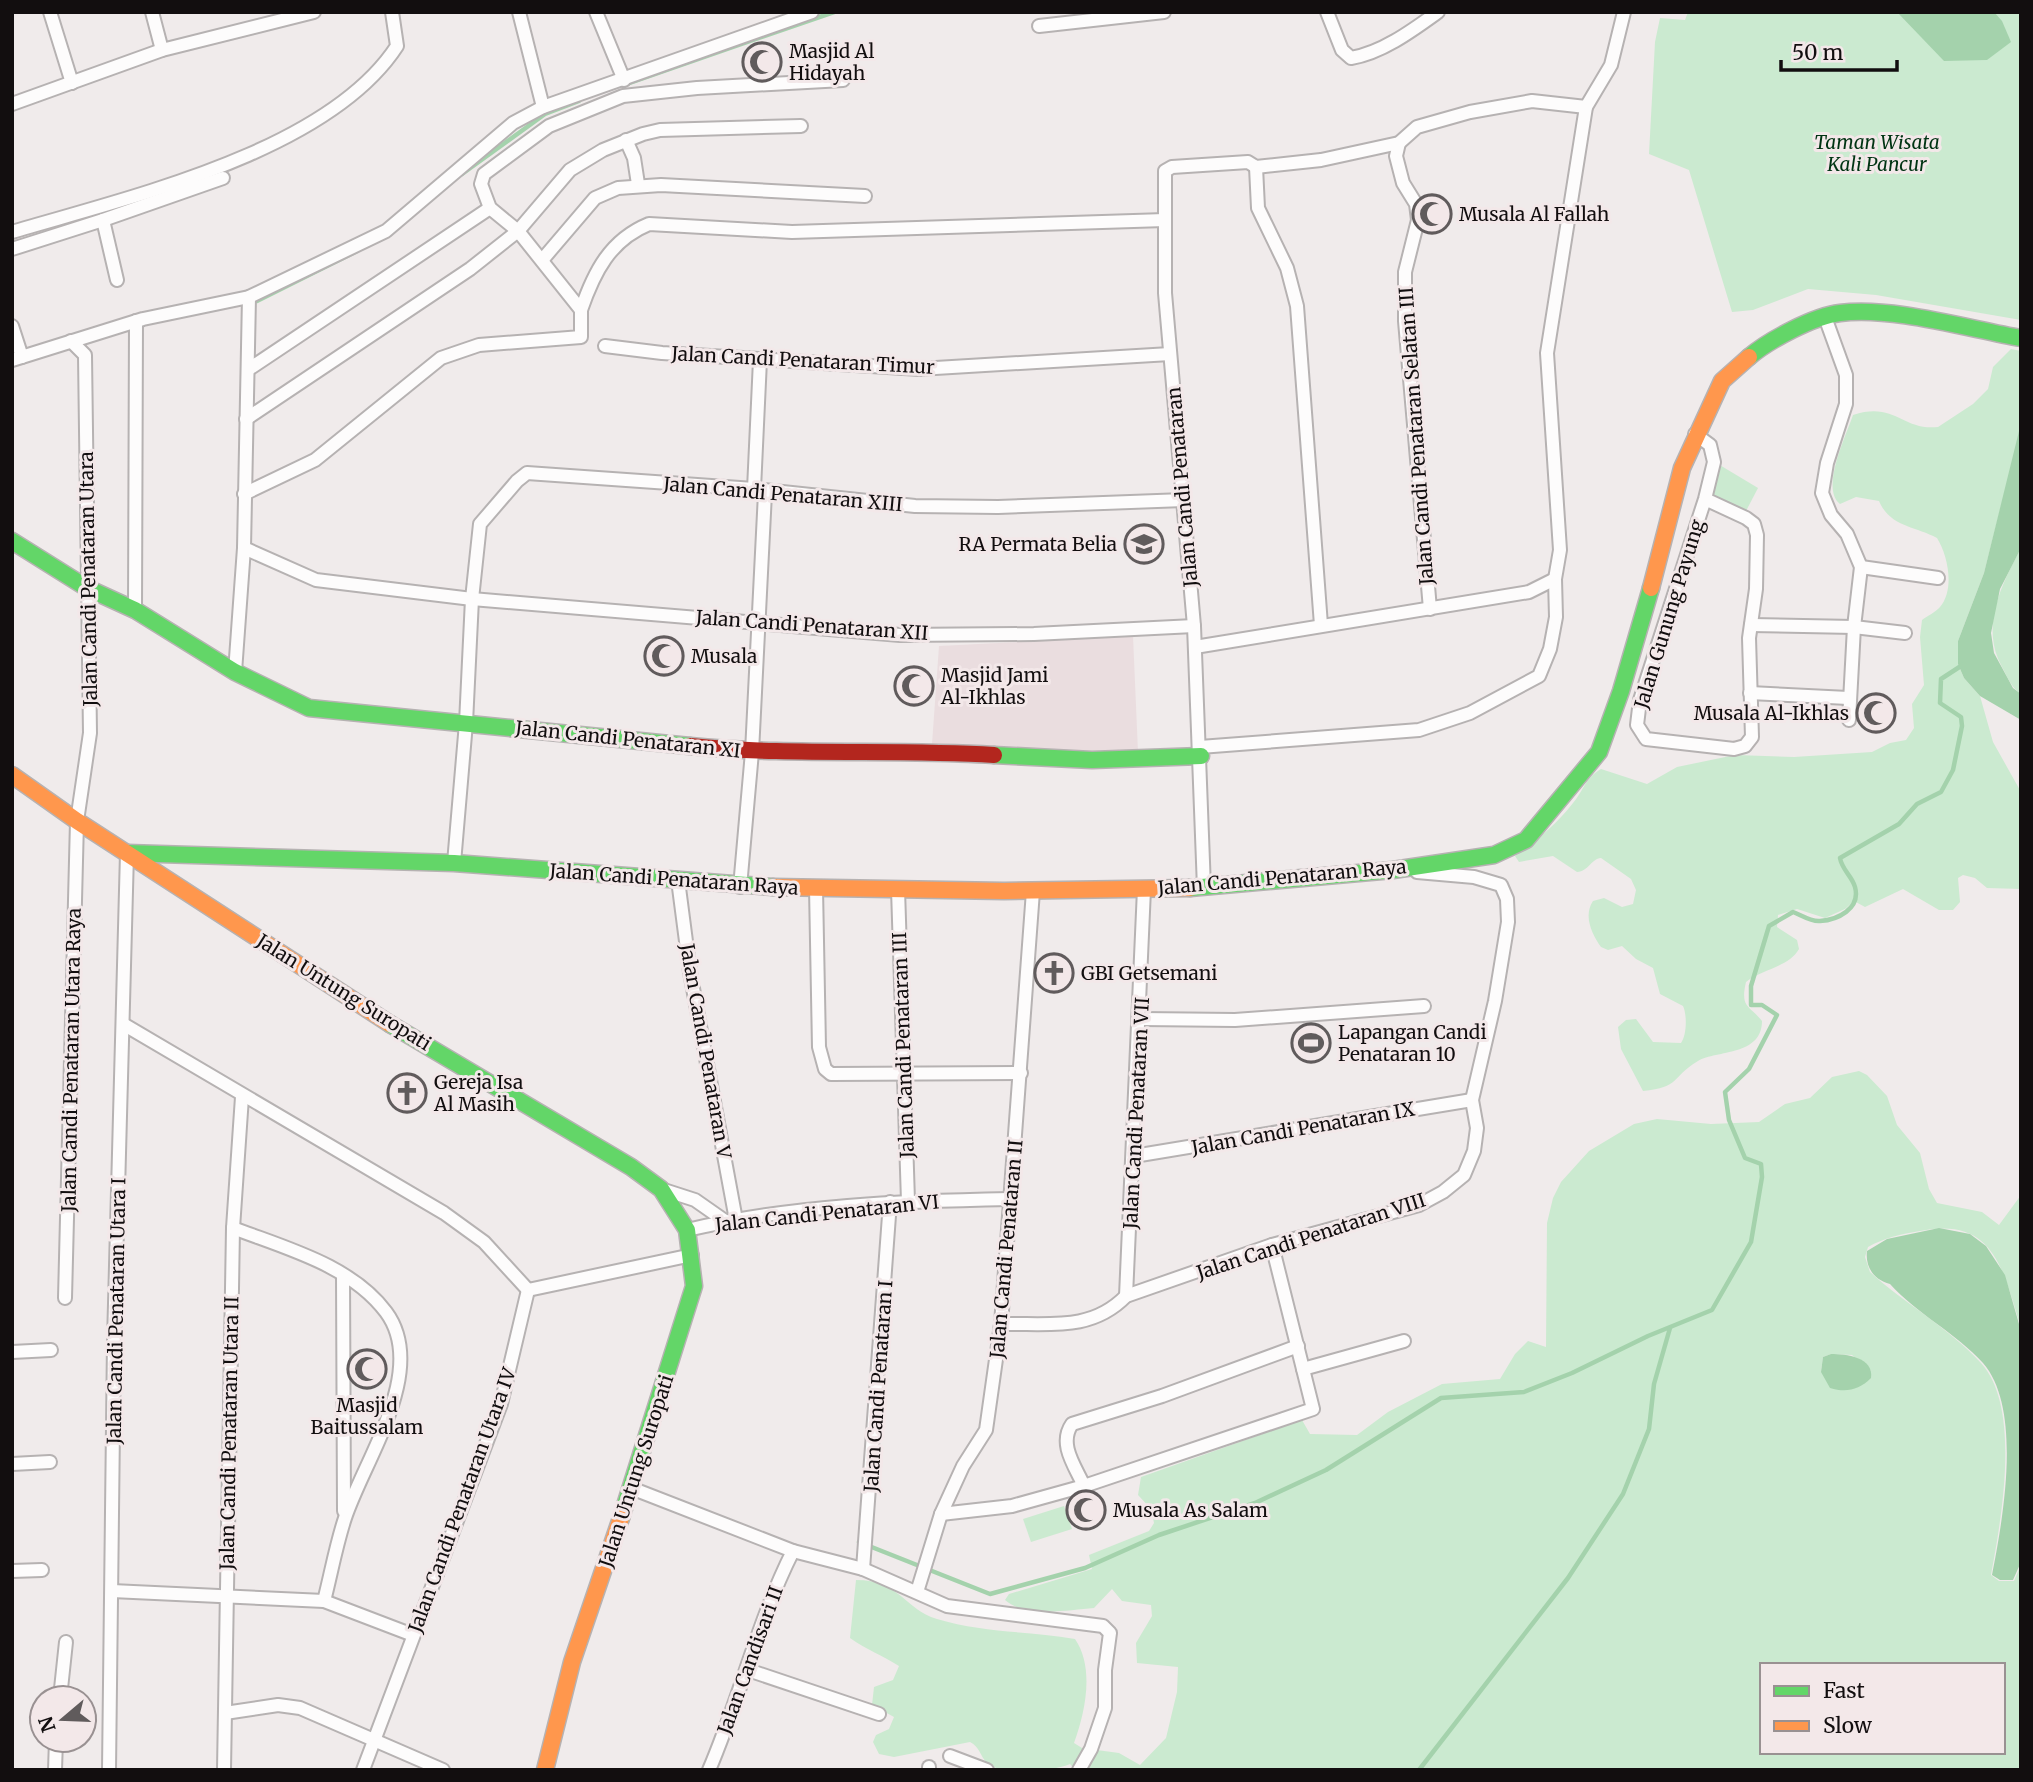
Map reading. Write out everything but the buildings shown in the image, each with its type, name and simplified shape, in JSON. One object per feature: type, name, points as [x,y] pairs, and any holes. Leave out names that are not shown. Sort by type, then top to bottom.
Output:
[{"type":"main road","name":"Jalan Candi Penataran Raya","points":[[127,853],[454,863],[740,887],[1033,891],[1203,888],[1393,870],[1494,855],[1526,840],[1558,805],[1599,752],[1621,691],[1659,561],[1682,468],[1722,381],[1769,340],[1825,317],[1856,312],[1887,314],[2019,338]]},
{"type":"main road","name":"Jalan Candi Penataran XI","points":[[12,541],[87,588],[135,610],[234,672],[309,708],[752,752],[925,751],[1092,760],[1200,751]]},
{"type":"main road","name":"Jalan Untung Suropati","points":[[12,775],[77,821],[367,1010],[631,1167],[662,1189],[687,1230],[694,1286],[631,1488],[572,1662],[545,1770]]},
{"type":"street","points":[[50,12],[72,83]]},
{"type":"street","points":[[152,12],[162,50]]},
{"type":"street","points":[[12,104],[260,18],[314,12]]},
{"type":"street","points":[[12,232],[149,191],[288,138],[355,95],[384,66],[397,46],[391,12]]},
{"type":"street","points":[[519,12],[543,107]]},
{"type":"street","points":[[596,12],[624,80]]},
{"type":"street","points":[[12,326],[17,358],[136,321],[249,297],[386,231],[513,123],[543,107],[812,12]]},
{"type":"street","points":[[1039,26],[1164,12]]},
{"type":"street","points":[[1327,12],[1342,50],[1351,58],[1363,56],[1411,31],[1438,12]]},
{"type":"street","points":[[1200,751],[1419,730],[1470,713],[1539,676],[1550,649],[1556,617],[1555,579],[1560,550],[1547,353],[1586,107],[1611,65],[1624,12]]},
{"type":"street","points":[[581,310],[519,231],[489,208],[481,184],[484,174],[549,126],[623,96],[697,88],[843,80]]},
{"type":"street","points":[[1321,625],[1297,306],[1287,268],[1258,208],[1252,164],[1321,160],[1399,143],[1418,127],[1470,112],[1532,101],[1586,107]]},
{"type":"street","points":[[246,419],[309,373],[445,287],[519,231],[570,170],[626,140],[660,130],[801,126]]},
{"type":"street","points":[[626,140],[634,158],[638,184]]},
{"type":"street","name":"Jalan Candi Penataran Selatan III","points":[[1399,143],[1396,156],[1403,183],[1416,204],[1419,220],[1405,272],[1405,321],[1430,609]]},
{"type":"street","name":"Jalan Candi Penataran","points":[[1203,888],[1194,626],[1165,293],[1165,171],[1172,167],[1252,164]]},
{"type":"street","points":[[12,248],[223,178]]},
{"type":"street","points":[[543,259],[595,198],[618,188],[638,184],[865,196]]},
{"type":"street","points":[[249,369],[489,208]]},
{"type":"street","points":[[103,220],[117,280]]},
{"type":"street","points":[[244,494],[315,460],[441,358],[479,345],[581,337],[581,310],[592,278],[607,254],[631,232],[649,224],[792,232],[1165,220]]},
{"type":"street","points":[[234,672],[244,548],[249,297]]},
{"type":"street","points":[[1825,317],[1846,375],[1846,404],[1827,463],[1822,493],[1831,515],[1847,534],[1861,567],[1854,627],[1849,720]]},
{"type":"street","points":[[135,610],[136,321]]},
{"type":"street","name":"Jalan Candi Penataran Utara","points":[[71,341],[85,355],[90,733],[77,821]]},
{"type":"street","name":"Jalan Candi Penataran Timur","points":[[605,346],[760,360],[919,369],[1170,354]]},
{"type":"street","points":[[740,887],[752,752],[759,621],[760,360]]},
{"type":"street","name":"Jalan Gunung Payung","points":[[1695,435],[1704,439],[1714,453],[1705,499],[1640,700],[1637,725],[1639,734],[1646,740],[1734,749],[1745,746],[1752,737],[1751,625],[1756,589],[1757,534],[1754,524],[1705,499]]},
{"type":"street","name":"Jalan Candi Penataran XIII","points":[[472,599],[480,524],[527,473],[915,506],[984,507],[1184,500]]},
{"type":"street","name":"Jalan Candi Penataran XII","points":[[244,548],[316,580],[472,599],[759,621],[900,635],[1034,634],[1194,626]]},
{"type":"street","points":[[1861,567],[1938,578]]},
{"type":"street","points":[[1195,647],[1529,592],[1555,579]]},
{"type":"street","points":[[454,863],[466,723],[472,599]]},
{"type":"street","points":[[1751,625],[1854,627],[1905,633]]},
{"type":"street","points":[[1750,692],[1849,698]]},
{"type":"street","name":"Jalan Candi Penataran Utara Raya","points":[[65,1298],[77,821]]},
{"type":"street","name":"Jalan Candi Penataran Utara I","points":[[109,1770],[114,1341],[127,853]]},
{"type":"street","name":"Jalan Candi Penataran VIII","points":[[1001,1324],[1083,1323],[1111,1312],[1126,1296],[1272,1245],[1419,1205],[1443,1192],[1464,1175],[1474,1151],[1477,1128],[1472,1100],[1495,1001],[1508,922],[1507,899],[1501,885],[1487,879],[1393,870]]},
{"type":"street","name":"Jalan Candi Penataran V","points":[[678,880],[730,1221]]},
{"type":"street","points":[[816,888],[819,1047],[825,1069],[831,1074],[1021,1073]]},
{"type":"street","name":"Jalan Candi Penataran III","points":[[898,889],[908,1201]]},
{"type":"street","name":"Jalan Candi Penataran VII","points":[[1126,1296],[1141,1019],[1144,889]]},
{"type":"street","name":"Jalan Candi Penataran II","points":[[917,1592],[941,1514],[962,1466],[986,1430],[1001,1324],[1033,891]]},
{"type":"street","points":[[1141,1019],[1235,1020],[1424,1006]]},
{"type":"street","points":[[122,1024],[444,1213],[484,1242],[528,1290],[692,1255]]},
{"type":"street","name":"Jalan Candi Penataran Utara II","points":[[224,1770],[233,1228],[243,1097]]},
{"type":"street","name":"Jalan Candi Penataran IX","points":[[1134,1156],[1472,1100]]},
{"type":"street","points":[[662,1189],[695,1200],[730,1221]]},
{"type":"street","name":"Jalan Candi Penataran VI","points":[[687,1230],[730,1221],[890,1202],[1010,1199]]},
{"type":"street","name":"Jalan Candi Penataran I","points":[[863,1569],[890,1202]]},
{"type":"street","points":[[233,1228],[318,1261],[343,1275],[386,1312],[396,1332],[402,1363],[397,1388],[344,1518],[324,1601]]},
{"type":"street","points":[[941,1514],[1013,1506],[1084,1486],[1313,1409],[1272,1245]]},
{"type":"street","points":[[343,1275],[344,1518]]},
{"type":"street","name":"Jalan Candi Penataran Utara IV","points":[[363,1770],[501,1404],[528,1290]]},
{"type":"street","points":[[1303,1369],[1405,1341]]},
{"type":"street","points":[[1084,1486],[1065,1444],[1065,1434],[1072,1424],[1162,1396],[1297,1346]]},
{"type":"street","points":[[12,1352],[51,1350]]},
{"type":"street","points":[[12,1464],[50,1462]]},
{"type":"street","points":[[631,1488],[793,1551],[863,1569],[947,1606],[1108,1629],[1105,1708],[1091,1749],[1079,1770]]},
{"type":"street","name":"Jalan Candisari II","points":[[710,1769],[748,1670],[774,1587],[793,1551]]},
{"type":"street","points":[[12,1570],[42,1570]]},
{"type":"street","points":[[112,1591],[324,1601],[413,1635]]},
{"type":"street","points":[[62,1684],[66,1642]]},
{"type":"street","points":[[748,1670],[879,1714]]},
{"type":"street","points":[[225,1713],[264,1706],[291,1706],[330,1719],[374,1742],[443,1770]]},
{"type":"street","points":[[950,1756],[987,1770]]},
{"type":"shaded area","points":[[1897,12],[1994,12],[2002,21],[2011,42],[1987,60],[1944,61]]},
{"type":"shaded area","points":[[2021,423],[2021,548],[2000,589],[1991,633],[1994,653],[2013,688],[2021,694],[2021,720],[1980,696],[1964,678],[1958,664],[1958,641],[1984,573]]},
{"type":"shaded area","points":[[1133,636],[1138,752],[1033,752],[932,744],[939,646]]},
{"type":"shaded area","points":[[1939,1228],[1970,1234],[1986,1246],[2005,1275],[2021,1331],[2021,1562],[2013,1580],[2000,1580],[1992,1575],[2001,1525],[2007,1465],[2003,1408],[1995,1383],[1983,1363],[1972,1352],[1912,1305],[1890,1284],[1875,1276],[1869,1267],[1867,1251],[1887,1239]]},
{"type":"shaded area","points":[[1831,1354],[1851,1356],[1864,1361],[1871,1371],[1871,1378],[1852,1389],[1830,1388],[1821,1372],[1823,1357]]},
{"type":"green space","name":"Taman Wisata Kali Pancur","points":[[1688,12],[2021,12],[2021,320],[1876,295],[1808,289],[1753,310],[1732,312],[1689,170],[1649,154],[1655,42],[1660,18],[1685,20]]},
{"type":"green space","points":[[2011,349],[2021,351],[2021,423],[1984,573],[1958,641],[1958,664],[1964,678],[1980,696],[1993,742],[2021,792],[2021,889],[1987,888],[1975,878],[1963,875],[1958,878],[1960,902],[1953,910],[1939,910],[1903,889],[1865,907],[1854,901],[1845,909],[1825,918],[1797,909],[1778,915],[1777,927],[1797,940],[1799,949],[1789,960],[1746,982],[1745,1002],[1762,1021],[1755,1040],[1737,1050],[1698,1061],[1664,1087],[1643,1091],[1621,1049],[1618,1027],[1626,1020],[1636,1019],[1653,1042],[1681,1043],[1686,1019],[1683,1006],[1660,994],[1653,968],[1636,959],[1622,946],[1608,950],[1601,947],[1592,931],[1589,913],[1593,901],[1604,898],[1622,907],[1633,904],[1636,890],[1631,879],[1601,858],[1577,872],[1553,856],[1519,862],[1515,856],[1559,819],[1587,781],[1601,769],[1647,784],[1677,767],[1735,755],[1794,757],[1872,752],[1890,743],[1906,740],[1914,728],[1912,704],[1924,685],[1920,637],[1922,620],[1938,609],[1945,600],[1949,582],[1947,563],[1937,538],[1896,521],[1879,501],[1856,497],[1840,504],[1833,487],[1836,462],[1853,415],[1879,412],[1915,425],[1938,427],[1973,404],[1988,389],[1993,367]]},
{"type":"green space","points":[[1718,464],[1758,488],[1746,511],[1711,494]]},
{"type":"green space","points":[[2021,548],[2021,694],[2012,685],[1996,652],[1993,621],[2000,592]]},
{"type":"green space","points":[[1859,1071],[1867,1075],[1887,1096],[1897,1125],[1920,1153],[1929,1189],[1937,1203],[1982,1212],[1999,1225],[2021,1195],[2021,1328],[2001,1268],[1992,1252],[1980,1240],[1965,1232],[1945,1229],[1899,1235],[1868,1247],[1865,1257],[1870,1272],[1955,1338],[1981,1363],[1994,1383],[2005,1435],[2005,1465],[1991,1575],[1999,1581],[2014,1581],[2021,1565],[2021,1770],[1075,1770],[1070,1764],[1052,1769],[1015,1771],[987,1763],[976,1746],[970,1742],[894,1757],[879,1754],[873,1742],[876,1735],[889,1729],[894,1717],[872,1705],[874,1687],[893,1680],[899,1666],[850,1638],[856,1580],[883,1585],[926,1614],[954,1624],[1075,1639],[1085,1663],[1086,1691],[1082,1718],[1074,1743],[1082,1748],[1119,1753],[1140,1765],[1166,1738],[1177,1692],[1178,1667],[1137,1663],[1136,1643],[1152,1616],[1151,1605],[1122,1601],[1112,1589],[1094,1608],[1035,1611],[1014,1606],[1005,1600],[1009,1594],[1092,1569],[1089,1555],[1149,1531],[1154,1523],[1151,1509],[1138,1495],[1141,1477],[1302,1420],[1310,1434],[1357,1435],[1388,1412],[1442,1384],[1500,1379],[1515,1354],[1528,1341],[1546,1347],[1547,1223],[1553,1198],[1561,1182],[1589,1151],[1634,1124],[1657,1119],[1711,1124],[1759,1122],[1785,1104],[1810,1098],[1832,1077]],"holes":[[[1831,1354],[1852,1355],[1871,1371],[1821,1372],[1823,1357]]]},
{"type":"green space","points":[[1064,1506],[1072,1529],[1031,1542],[1023,1519]]},
{"type":"waterway","points":[[626,84],[834,12]]},
{"type":"waterway","points":[[462,174],[545,114],[579,101]]},
{"type":"waterway","points":[[257,301],[357,251]]},
{"type":"waterway","points":[[859,1542],[990,1594],[1085,1568],[1159,1535],[1255,1503],[1326,1470],[1441,1398],[1524,1392],[1712,1310],[1751,1242],[1762,1177],[1761,1164],[1745,1158],[1729,1120],[1725,1092],[1749,1069],[1777,1015],[1762,1005],[1751,1005],[1751,986],[1769,926],[1793,912],[1817,921],[1846,912],[1856,895],[1854,883],[1840,858],[1899,824],[1917,804],[1941,792],[1953,770],[1962,726],[1961,717],[1940,703],[1941,679],[1964,664]]},
{"type":"waterway","points":[[1419,1770],[1568,1578],[1623,1494],[1649,1429],[1654,1384],[1670,1328]]},
{"type":"traffic: fast","points":[[1749,357],[1792,330],[1840,313],[1906,315],[2021,338]]},
{"type":"traffic: fast","points":[[12,541],[87,588],[135,610],[235,672],[309,708],[690,746]]},
{"type":"traffic: fast","points":[[1190,888],[1393,870],[1494,855],[1526,840],[1599,752],[1621,691],[1651,588]]},
{"type":"traffic: fast","points":[[994,755],[1092,760],[1201,756]]},
{"type":"traffic: fast","points":[[127,853],[454,863],[773,887]]},
{"type":"traffic: fast","points":[[390,1024],[631,1167],[661,1189],[687,1230],[694,1286],[621,1518]]},
{"type":"traffic: slow","points":[[1651,588],[1682,468],[1722,381],[1749,357]]},
{"type":"traffic: slow","points":[[12,775],[77,821],[390,1024]]},
{"type":"traffic: slow","points":[[773,887],[1004,891],[1190,888]]},
{"type":"traffic: slow","points":[[545,1770],[572,1662],[621,1518]]},
{"type":"traffic: jam","points":[[690,746],[766,751],[994,755]]},
{"type":"place","name":"Masjid Al Hidayah","points":[[762,62]]},
{"type":"place","name":"Musala Al Fallah","points":[[1432,214]]},
{"type":"place","name":"RA Permata Belia","points":[[1144,544]]},
{"type":"place","name":"Musala","points":[[664,656]]},
{"type":"place","name":"Masjid Jami Al-Ikhlas","points":[[914,686]]},
{"type":"place","name":"Musala Al-Ikhlas","points":[[1876,713]]},
{"type":"place","name":"GBI Getsemani","points":[[1054,973]]},
{"type":"place","name":"Lapangan Candi Penataran 10","points":[[1311,1043]]},
{"type":"place","name":"Gereja Isa Al Masih","points":[[407,1093]]},
{"type":"place","name":"Masjid Baitussalam","points":[[367,1369]]},
{"type":"place","name":"Musala As Salam","points":[[1086,1510]]}]
